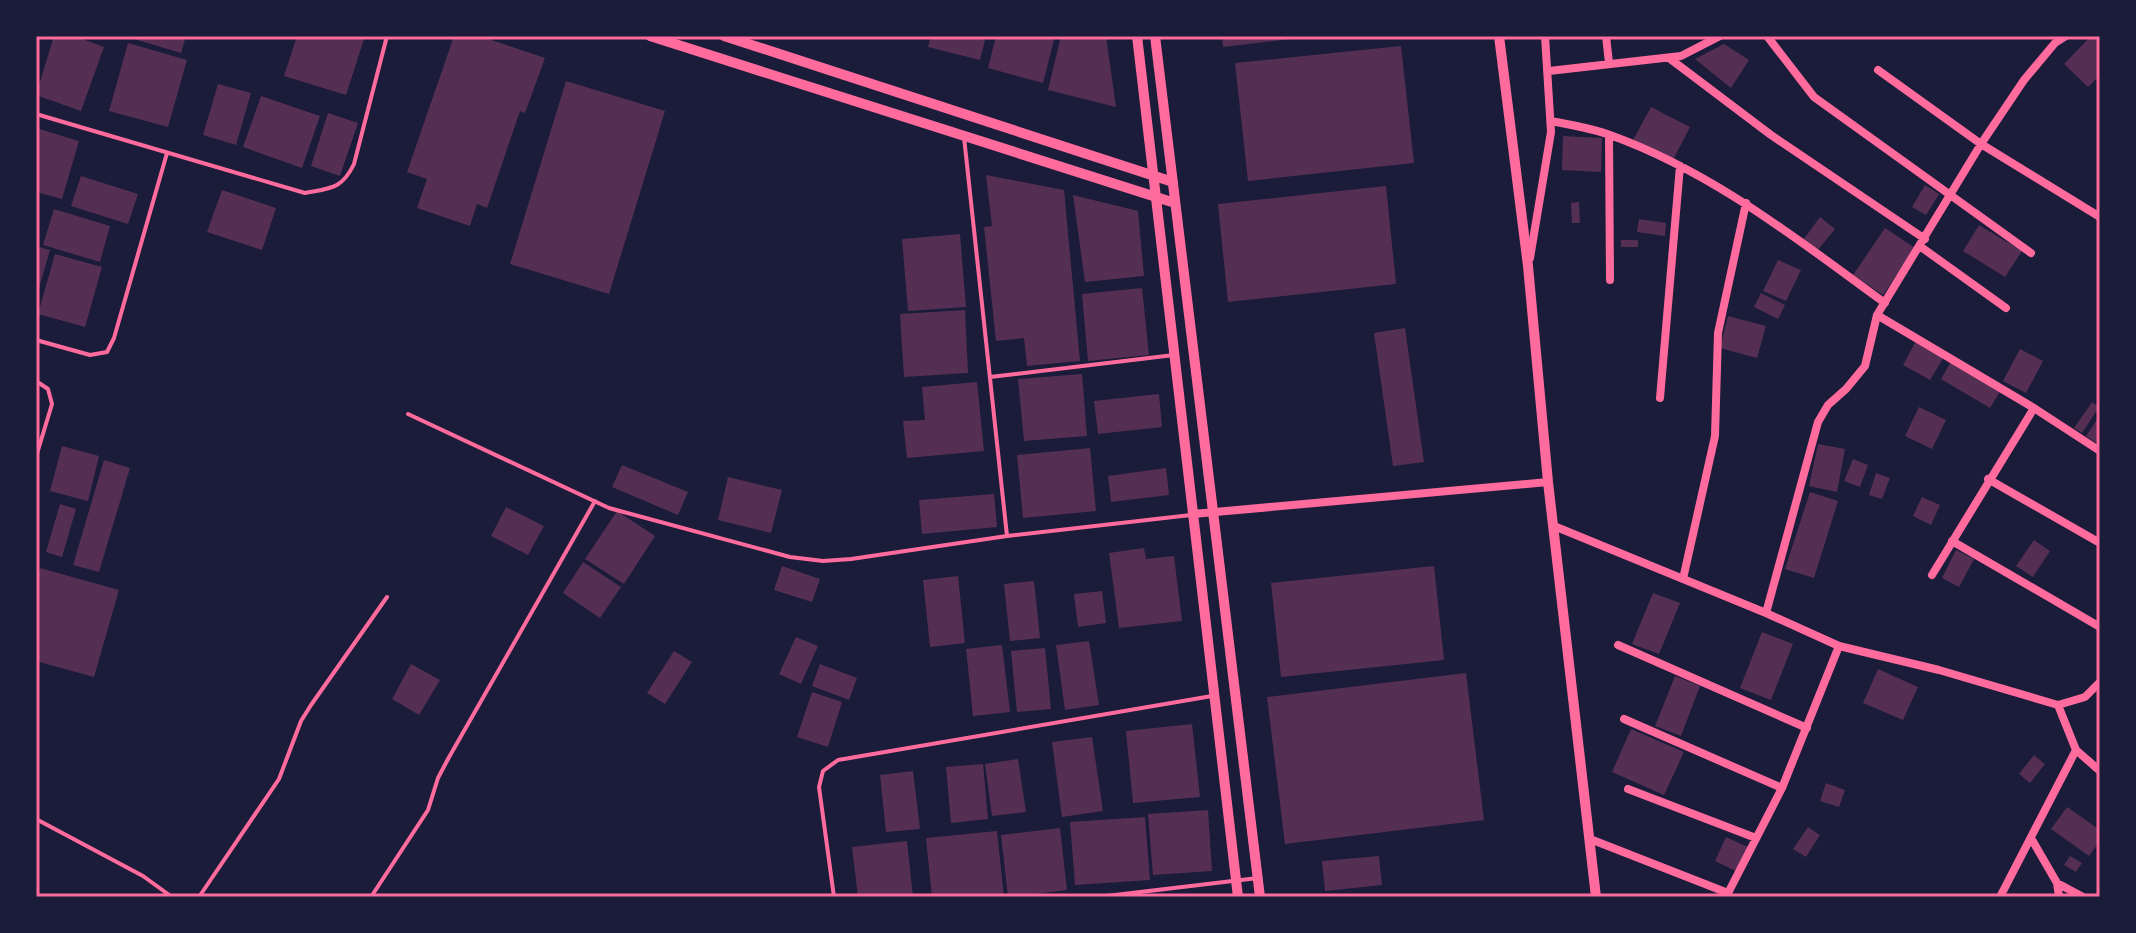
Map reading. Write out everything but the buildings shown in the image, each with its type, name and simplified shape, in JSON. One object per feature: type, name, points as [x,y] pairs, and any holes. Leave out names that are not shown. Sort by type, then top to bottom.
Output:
[{"type":"street","points":[[650,36],[1175,203]]},
{"type":"street","points":[[724,36],[1173,182]]},
{"type":"street","points":[[1137,36],[1238,897]]},
{"type":"street","points":[[1155,36],[1260,897]]},
{"type":"street","points":[[1499,36],[1528,266],[1548,482],[1596,897]]},
{"type":"street","points":[[1528,266],[1551,121],[1545,36]]},
{"type":"street","points":[[1606,36],[1609,63]]},
{"type":"street","points":[[1549,71],[1681,56],[1720,36]]},
{"type":"street","points":[[1767,36],[1814,97],[2031,253]]},
{"type":"street","points":[[1766,613],[1818,422],[1828,405],[1865,366],[1877,315],[1981,144],[2024,80],[2055,43],[2066,36]]},
{"type":"street","points":[[1669,58],[1923,243],[2006,308]]},
{"type":"street","points":[[1878,70],[1981,144],[2100,217]]},
{"type":"street","points":[[1551,121],[1609,135],[1680,166],[1746,203],[1885,303]]},
{"type":"street","points":[[1609,135],[1610,280]]},
{"type":"street","points":[[1660,398],[1680,166]]},
{"type":"street","points":[[1683,579],[1715,436],[1718,333],[1746,203]]},
{"type":"street","points":[[1877,315],[2100,451]]},
{"type":"street","points":[[1932,575],[2034,408]]},
{"type":"street","points":[[1988,479],[2100,543]]},
{"type":"street","points":[[1193,514],[1548,482]]},
{"type":"street","points":[[1554,526],[1839,646],[1939,670],[2058,705],[2085,697],[2100,682]]},
{"type":"street","points":[[1952,541],[2100,627]]},
{"type":"street","points":[[1618,645],[1807,728]]},
{"type":"street","points":[[1590,839],[1727,895],[1782,788],[1839,646]]},
{"type":"street","points":[[2058,705],[2076,750],[2100,771]]},
{"type":"street","points":[[1624,719],[1782,788]]},
{"type":"street","points":[[2000,897],[2076,750]]},
{"type":"street","points":[[1628,789],[1756,838]]},
{"type":"street","points":[[2031,838],[2057,883],[2059,897]]},
{"type":"street","points":[[2057,883],[2083,897]]},
{"type":"lane","points":[[36,114],[305,193],[332,188],[346,180],[354,164],[387,36]]},
{"type":"lane","points":[[964,137],[1007,536]]},
{"type":"lane","points":[[36,340],[90,355],[107,352],[114,338],[167,153]]},
{"type":"lane","points":[[990,377],[1175,355]]},
{"type":"lane","points":[[36,381],[48,389],[52,404],[36,457]]},
{"type":"lane","points":[[408,414],[609,508],[790,557],[823,561],[851,559],[1007,536],[1193,514]]},
{"type":"lane","points":[[371,897],[428,810],[448,759],[595,501]]},
{"type":"lane","points":[[199,897],[279,779],[301,721],[311,705],[387,597]]},
{"type":"lane","points":[[834,897],[819,787],[823,771],[838,760],[1214,696]]},
{"type":"lane","points":[[36,819],[143,876],[172,897]]},
{"type":"lane","points":[[1098,897],[1258,878]]}]
